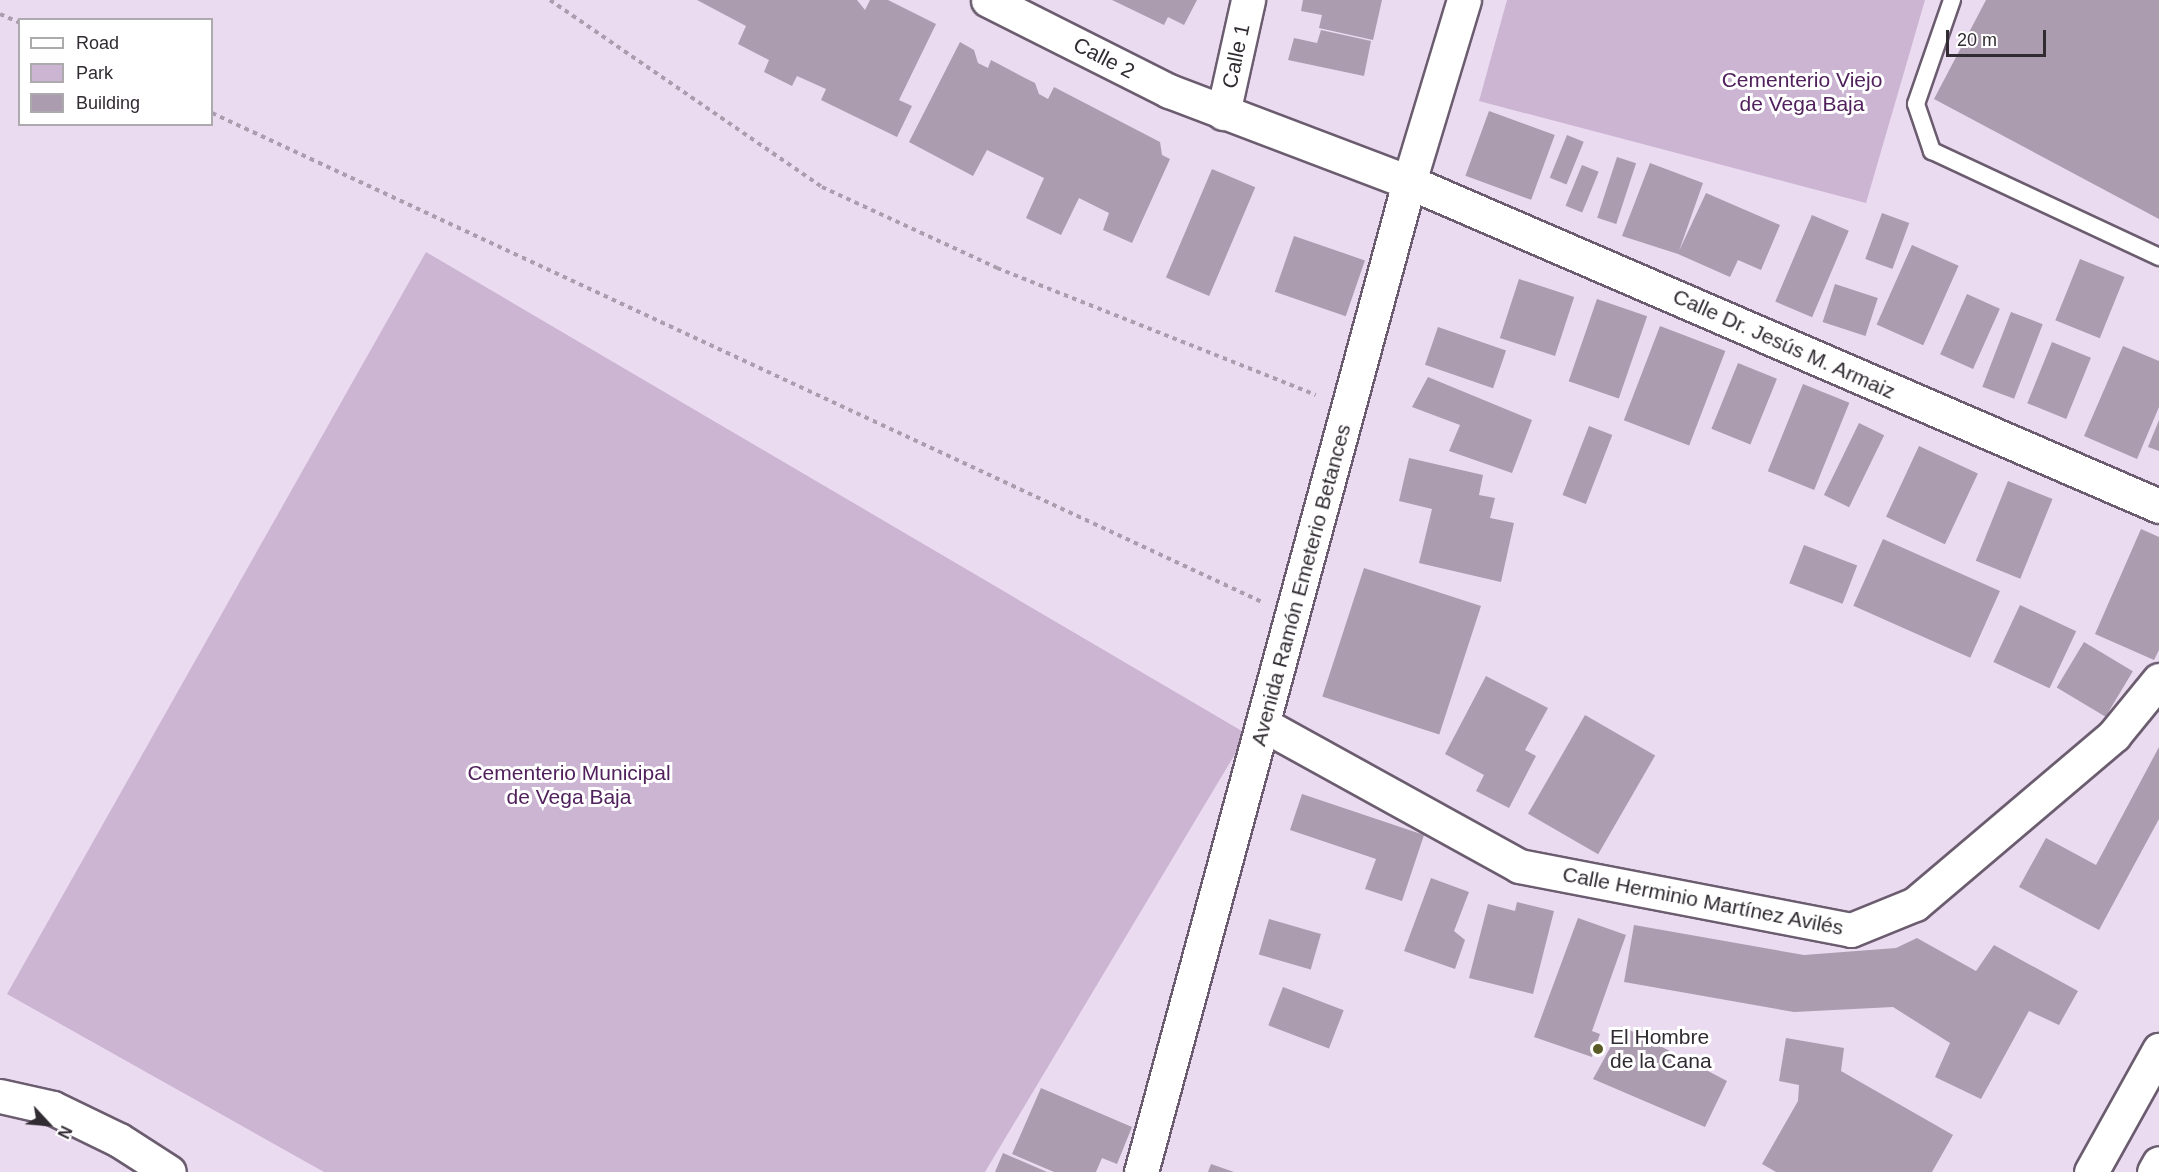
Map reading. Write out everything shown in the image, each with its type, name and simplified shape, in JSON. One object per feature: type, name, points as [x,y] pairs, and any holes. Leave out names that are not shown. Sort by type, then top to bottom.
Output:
[{"type":"street","name":"Calle 2","points":[[988,0],[1169,91],[1409,182]]},
{"type":"street","name":"Calle 1","points":[[1223,113],[1248,0]]},
{"type":"street","name":"Avenida Ramón Emeterio Betances","points":[[1141,1172],[1264,725],[1409,182],[1464,0]]},
{"type":"street","name":"Calle Dr. Jesús M. Armaiz","points":[[1409,182],[2159,506]]},
{"type":"street","name":"Calle Herminio Martínez Avilés","points":[[1264,725],[1519,866],[1851,930],[1915,904],[2114,735],[2159,680]]},
{"type":"street","points":[[2091,1172],[2159,1050]]},
{"type":"street","points":[[0,1096],[53,1108],[119,1140],[169,1172]]},
{"type":"street","points":[[2154,1172],[2159,1163]]},
{"type":"lane","points":[[1952,0],[1916,104],[1932,151],[2159,257]]},
{"type":"path","points":[[550,0],[822,187],[997,268],[1348,408]]},
{"type":"path","points":[[0,14],[18,22]]},
{"type":"path","points":[[213,113],[1293,616]]},
{"type":"green space","name":"Cementerio Viejo de Vega Baja","points":[[1507,0],[1925,0],[1866,203],[1479,101]]},
{"type":"green space","name":"Cementerio Municipal de Vega Baja","points":[[426,252],[1247,734],[985,1172],[324,1172],[7,994]]},
{"type":"building","points":[[697,0],[857,0],[865,10],[870,0],[888,0],[936,24],[899,100],[912,106],[897,137],[821,100],[826,89],[797,76],[792,86],[764,72],[769,60],[738,44],[746,26]]},
{"type":"building","points":[[1112,0],[1197,0],[1184,25],[1168,17],[1164,25]]},
{"type":"building","points":[[1303,0],[1382,0],[1373,40],[1319,28],[1322,15],[1301,11]]},
{"type":"building","points":[[1986,0],[2159,0],[2159,219],[1934,99]]},
{"type":"building","points":[[1321,30],[1371,41],[1364,76],[1288,60],[1294,38],[1317,43]]},
{"type":"building","points":[[960,42],[974,50],[978,63],[988,68],[991,60],[1035,83],[1039,94],[1048,99],[1054,87],[1160,142],[1162,155],[1170,159],[1132,243],[1103,230],[1109,213],[1079,198],[1061,235],[1026,218],[1044,178],[987,150],[973,176],[909,142]]},
{"type":"building","points":[[1489,111],[1555,135],[1531,200],[1465,176]]},
{"type":"building","points":[[1567,135],[1584,142],[1566,184],[1550,178]]},
{"type":"building","points":[[1617,157],[1636,163],[1616,224],[1597,218]]},
{"type":"building","points":[[1650,163],[1703,183],[1679,251],[1706,193],[1780,225],[1761,270],[1738,260],[1730,277],[1678,254],[1622,236]]},
{"type":"building","points":[[1582,165],[1599,172],[1582,213],[1566,206]]},
{"type":"building","points":[[1212,169],[1255,187],[1209,296],[1166,278]]},
{"type":"building","points":[[1882,213],[1909,223],[1892,269],[1865,259]]},
{"type":"building","points":[[1812,215],[1849,231],[1812,317],[1775,302]]},
{"type":"building","points":[[1294,236],[1365,260],[1346,316],[1275,292]]},
{"type":"building","points":[[1912,245],[1959,266],[1923,345],[1877,324]]},
{"type":"building","points":[[2080,259],[2125,277],[2100,338],[2055,320]]},
{"type":"building","points":[[1519,279],[1574,297],[1555,356],[1500,338]]},
{"type":"building","points":[[1835,284],[1878,298],[1865,336],[1823,322]]},
{"type":"building","points":[[1967,294],[2000,309],[1973,369],[1940,354]]},
{"type":"building","points":[[1597,299],[1647,316],[1619,399],[1569,381]]},
{"type":"building","points":[[2011,312],[2043,324],[2014,399],[1982,387]]},
{"type":"building","points":[[1660,326],[1725,351],[1689,445],[1624,420]]},
{"type":"building","points":[[1438,327],[1506,350],[1493,388],[1425,365]]},
{"type":"building","points":[[2052,342],[2091,358],[2066,419],[2027,403]]},
{"type":"building","points":[[2123,346],[2159,361],[2159,407],[2137,459],[2084,436]]},
{"type":"building","points":[[1738,363],[1777,379],[1750,445],[1711,429]]},
{"type":"building","points":[[1428,377],[1532,420],[1512,473],[1449,451],[1460,425],[1412,407]]},
{"type":"building","points":[[1803,384],[1849,403],[1814,490],[1768,471]]},
{"type":"building","points":[[2159,420],[2159,451],[2148,447]]},
{"type":"building","points":[[1859,423],[1884,435],[1849,507],[1824,495]]},
{"type":"building","points":[[1589,426],[1612,435],[1586,504],[1562,495]]},
{"type":"building","points":[[1919,446],[1978,473],[1945,544],[1886,517]]},
{"type":"building","points":[[1409,458],[1483,475],[1479,495],[1495,498],[1490,518],[1514,523],[1501,582],[1419,563],[1432,509],[1399,501]]},
{"type":"building","points":[[2008,481],[2053,499],[2020,579],[1976,561]]},
{"type":"building","points":[[2141,529],[2159,537],[2159,650],[2154,660],[2095,634]]},
{"type":"building","points":[[1883,539],[2000,591],[1970,658],[1853,606]]},
{"type":"building","points":[[1804,545],[1857,565],[1843,604],[1789,583]]},
{"type":"building","points":[[1364,568],[1481,606],[1439,734],[1322,696]]},
{"type":"building","points":[[2020,605],[2076,631],[2050,688],[1993,662]]},
{"type":"building","points":[[2084,642],[2133,671],[2106,717],[2057,687]]},
{"type":"building","points":[[1486,676],[1548,708],[1525,750],[1536,756],[1509,808],[1476,791],[1484,775],[1445,754]]},
{"type":"building","points":[[1585,715],[1655,756],[1598,854],[1528,814]]},
{"type":"building","points":[[2159,747],[2159,819],[2099,930],[2019,887],[2046,838],[2096,865]]},
{"type":"building","points":[[1302,794],[1424,835],[1402,901],[1365,889],[1376,859],[1290,830]]},
{"type":"building","points":[[1431,878],[1469,892],[1454,931],[1465,940],[1455,969],[1404,951]]},
{"type":"building","points":[[1517,902],[1554,911],[1533,994],[1469,978],[1488,904],[1515,911]]},
{"type":"building","points":[[1578,918],[1626,935],[1592,1031],[1600,1034],[1592,1057],[1534,1037]]},
{"type":"building","points":[[1269,919],[1321,934],[1311,969],[1259,955]]},
{"type":"building","points":[[1634,925],[1804,955],[1896,948],[1917,938],[1976,971],[1994,945],[2078,991],[2059,1025],[2029,1011],[1981,1099],[1935,1077],[1950,1043],[1893,1007],[1794,1012],[1624,982]]},
{"type":"building","points":[[1283,987],[1344,1010],[1329,1049],[1268,1025]]},
{"type":"building","points":[[1622,1026],[1727,1081],[1705,1127],[1593,1079]]},
{"type":"building","points":[[1786,1038],[1844,1048],[1841,1071],[1953,1135],[1932,1172],[1776,1172],[1762,1164],[1798,1101],[1799,1085],[1779,1081]]},
{"type":"building","points":[[1041,1088],[1132,1127],[1117,1164],[1102,1158],[1096,1172],[1054,1172],[1012,1154]]},
{"type":"building","points":[[1003,1153],[1047,1172],[995,1172]]},
{"type":"building","points":[[1211,1164],[1234,1172],[1208,1172]]},
{"type":"place","name":"El Hombre de la Cana","points":[[1598,1049]]}]
